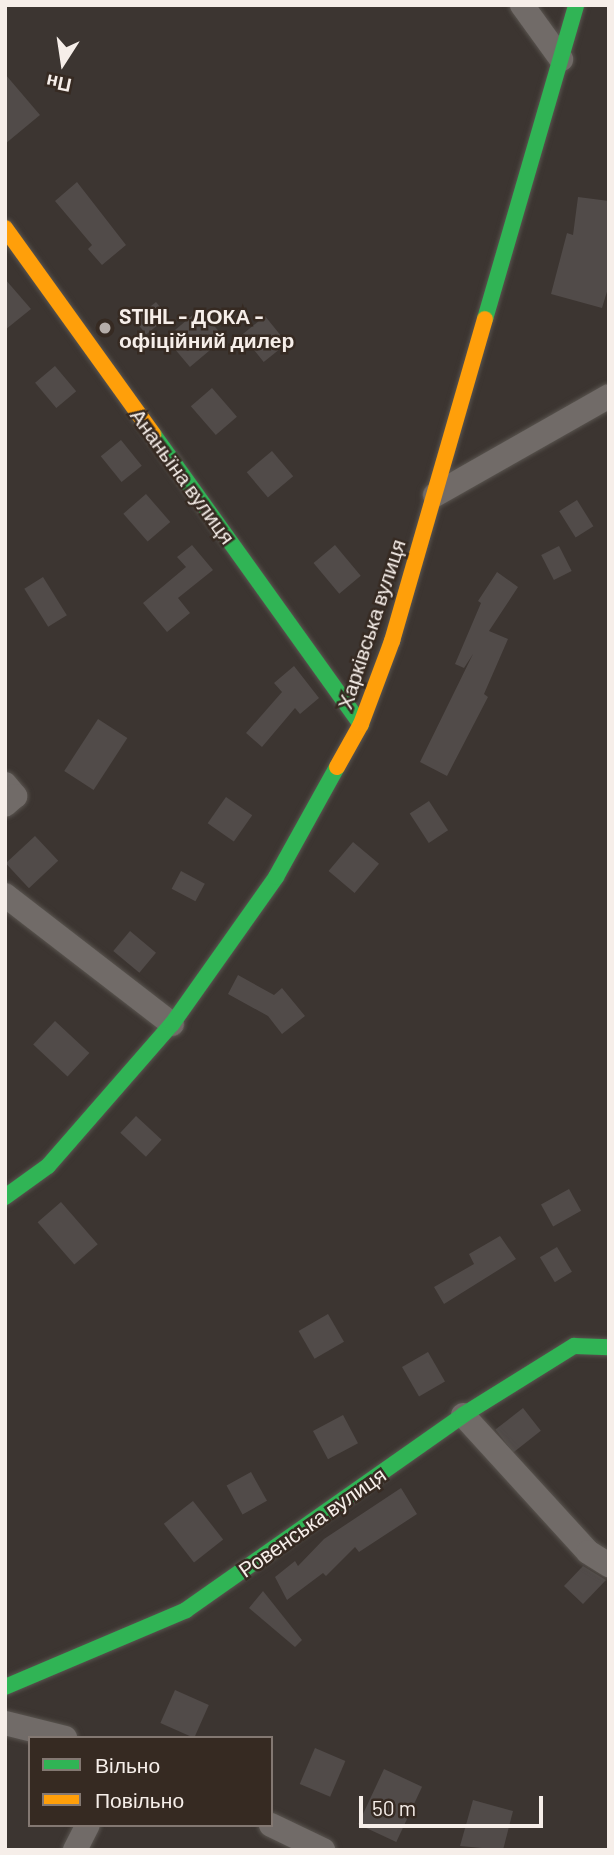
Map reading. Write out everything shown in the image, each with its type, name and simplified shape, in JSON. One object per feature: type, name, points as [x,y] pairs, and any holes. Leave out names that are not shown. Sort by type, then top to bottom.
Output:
[{"type":"main road","name":"Харківська вулиця","points":[[5,1197],[48,1166],[172,1024],[276,877],[361,724],[392,641],[576,5]]},
{"type":"main road","name":"Ананьїна вулиця","points":[[5,228],[361,724]]},
{"type":"main road","name":"Ровенська вулиця","points":[[5,1687],[186,1610],[463,1415],[574,1346],[609,1348]]},
{"type":"street","points":[[522,5],[561,59]]},
{"type":"street","points":[[435,495],[609,396]]},
{"type":"street","points":[[5,784],[15,796],[5,805]]},
{"type":"street","points":[[5,895],[172,1024]]},
{"type":"street","points":[[463,1415],[588,1552],[609,1565]]},
{"type":"street","points":[[5,1723],[57,1736]]},
{"type":"street","points":[[273,1826],[323,1850]]},
{"type":"street","points":[[75,1850],[88,1827]]},
{"type":"building","points":[[5,74],[40,115],[5,144]]},
{"type":"building","points":[[77,182],[126,245],[102,265],[88,249],[92,245],[55,201]]},
{"type":"building","points":[[578,197],[609,201],[609,285],[602,308],[551,294],[567,233],[573,235]]},
{"type":"building","points":[[5,279],[31,309],[5,330]]},
{"type":"building","points":[[156,302],[168,317],[146,334],[134,320]]},
{"type":"building","points":[[200,309],[224,338],[190,367],[166,338]]},
{"type":"building","points":[[265,316],[287,343],[264,362],[242,335]]},
{"type":"building","points":[[55,366],[76,391],[56,408],[35,383]]},
{"type":"building","points":[[212,388],[237,417],[216,435],[191,406]]},
{"type":"building","points":[[121,440],[142,466],[122,482],[101,456]]},
{"type":"building","points":[[272,451],[293,476],[268,497],[247,472]]},
{"type":"building","points":[[146,494],[170,522],[148,542],[123,514]]},
{"type":"building","points":[[577,500],[593,526],[576,537],[559,511]]},
{"type":"building","points":[[192,545],[213,570],[178,598],[190,613],[167,632],[143,603],[186,567],[177,557]]},
{"type":"building","points":[[335,545],[361,576],[339,594],[314,563]]},
{"type":"building","points":[[559,546],[572,571],[554,580],[541,555]]},
{"type":"building","points":[[497,572],[518,587],[489,631],[508,639],[484,694],[488,697],[447,776],[420,762],[473,654],[464,668],[455,664],[481,603],[478,601]]},
{"type":"building","points":[[43,577],[67,615],[48,627],[24,589]]},
{"type":"building","points":[[294,666],[319,698],[300,714],[295,708],[262,747],[246,733],[282,692],[274,683]]},
{"type":"building","points":[[98,719],[127,738],[94,790],[64,771]]},
{"type":"building","points":[[226,797],[252,815],[234,842],[208,823]]},
{"type":"building","points":[[429,801],[448,830],[429,843],[410,814]]},
{"type":"building","points":[[35,836],[58,861],[29,888],[6,863]]},
{"type":"building","points":[[353,842],[379,864],[355,893],[329,871]]},
{"type":"building","points":[[181,871],[205,884],[195,901],[172,889]]},
{"type":"building","points":[[130,931],[156,953],[139,973],[113,951]]},
{"type":"building","points":[[238,975],[274,995],[282,988],[305,1016],[282,1034],[268,1016],[228,994]]},
{"type":"building","points":[[55,1021],[89,1053],[68,1076],[33,1044]]},
{"type":"building","points":[[136,1116],[162,1140],[146,1157],[120,1133]]},
{"type":"building","points":[[569,1189],[581,1211],[553,1226],[541,1205]]},
{"type":"building","points":[[61,1202],[98,1244],[74,1265],[38,1222]]},
{"type":"building","points":[[500,1236],[516,1259],[444,1304],[434,1287],[474,1264],[469,1254]]},
{"type":"building","points":[[557,1247],[572,1272],[555,1282],[540,1257]]},
{"type":"building","points":[[328,1314],[344,1342],[315,1359],[299,1331]]},
{"type":"building","points":[[428,1352],[445,1381],[419,1396],[402,1367]]},
{"type":"building","points":[[523,1408],[541,1431],[513,1452],[495,1430]]},
{"type":"building","points":[[343,1415],[358,1443],[328,1459],[313,1431]]},
{"type":"building","points":[[251,1472],[267,1501],[243,1514],[227,1486]]},
{"type":"building","points":[[401,1488],[417,1514],[359,1552],[355,1547],[326,1576],[323,1573],[287,1600],[275,1577],[295,1561],[298,1566],[324,1539]]},
{"type":"building","points":[[193,1501],[223,1540],[194,1562],[164,1524]]},
{"type":"building","points":[[583,1566],[606,1580],[583,1604],[564,1586]]},
{"type":"building","points":[[263,1591],[302,1640],[295,1647],[249,1608]]},
{"type":"building","points":[[175,1690],[209,1705],[195,1736],[160,1723]]},
{"type":"building","points":[[315,1748],[345,1761],[330,1797],[300,1784]]},
{"type":"building","points":[[384,1769],[422,1787],[396,1842],[358,1824]]},
{"type":"building","points":[[473,1800],[513,1811],[503,1850],[460,1846]]},
{"type":"traffic: fast","points":[[485,319],[576,5]]},
{"type":"traffic: fast","points":[[153,434],[361,724]]},
{"type":"traffic: fast","points":[[5,1197],[48,1166],[172,1024],[276,877],[337,767]]},
{"type":"traffic: fast","points":[[5,1687],[186,1610],[463,1415],[574,1346],[609,1347]]},
{"type":"traffic: slow","points":[[5,228],[153,434]]},
{"type":"traffic: slow","points":[[337,767],[361,724],[392,641],[485,319]]},
{"type":"place","name":"STIHL - ДОКА - офіційний дилер","points":[[105,328]]}]
